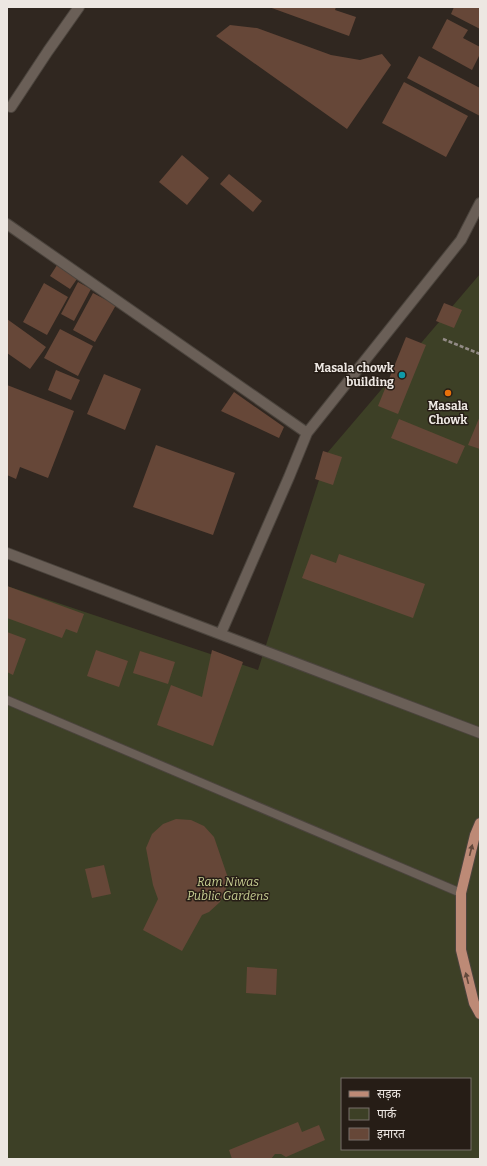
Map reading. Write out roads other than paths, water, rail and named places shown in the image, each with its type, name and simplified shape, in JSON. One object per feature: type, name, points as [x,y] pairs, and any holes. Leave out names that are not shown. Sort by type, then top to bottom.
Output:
[{"type":"main road","points":[[480,823],[475,835],[461,893],[461,950],[474,1003],[480,1014]]},
{"type":"street","points":[[8,109],[79,7]]},
{"type":"street","points":[[221,633],[307,433],[461,240],[480,203]]},
{"type":"street","points":[[7,224],[307,433]]},
{"type":"street","points":[[7,553],[221,633],[480,733]]},
{"type":"lane","points":[[7,700],[461,893]]},
{"type":"place","name":"Masala chowk building","points":[[402,375]]},
{"type":"place","name":"Masala Chowk","points":[[448,393]]},
{"type":"park label","name":"Ram Niwas Public Gardens","points":[[228,889]]}]
